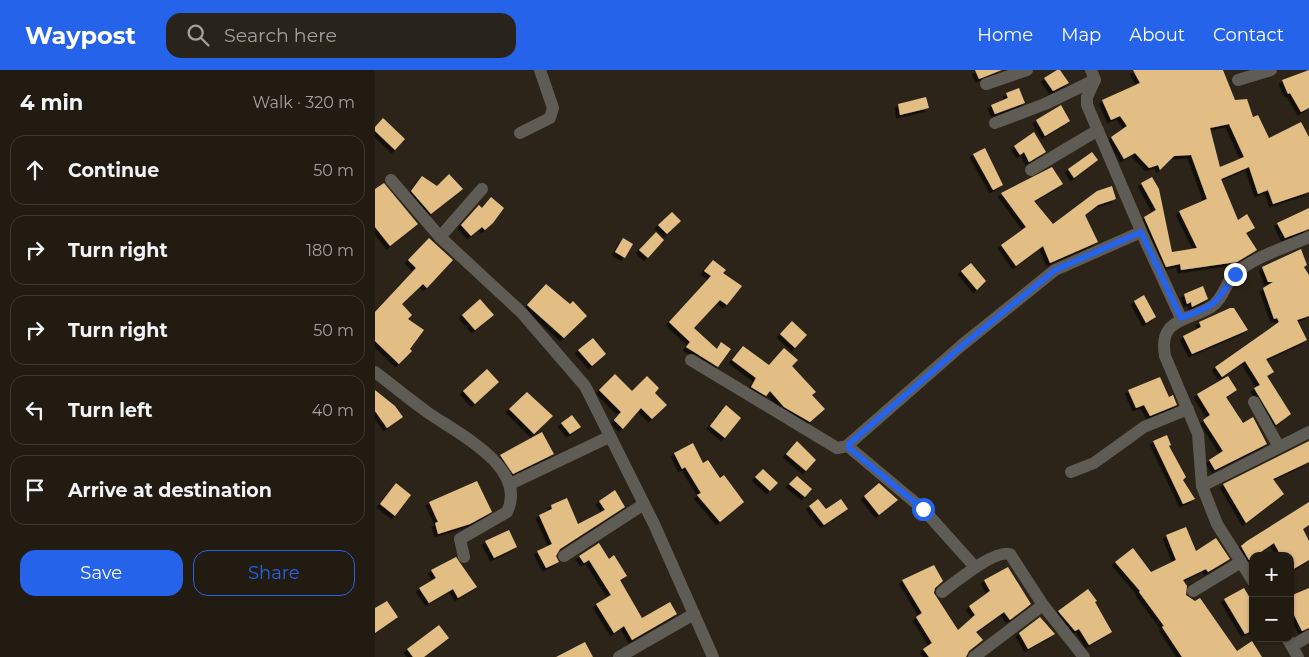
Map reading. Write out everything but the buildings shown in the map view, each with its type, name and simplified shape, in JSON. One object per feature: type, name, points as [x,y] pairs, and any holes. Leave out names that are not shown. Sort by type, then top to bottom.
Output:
[{"type":"street","points":[[520,133],[550,118],[553,114],[553,108],[540,70]]},
{"type":"street","points":[[986,84],[1027,70]]},
{"type":"street","points":[[1238,80],[1271,70]]},
{"type":"street","points":[[995,123],[1045,104],[1093,75]]},
{"type":"street","points":[[1093,75],[1087,105],[1141,232],[1181,318]]},
{"type":"street","points":[[1031,170],[1098,130]]},
{"type":"street","points":[[391,180],[440,237],[522,313],[589,392],[609,437],[644,504],[713,657]]},
{"type":"street","points":[[440,237],[482,189]]},
{"type":"street","points":[[691,360],[837,448],[849,446],[850,443],[963,345],[1055,270],[1141,232]]},
{"type":"street","points":[[1249,575],[1217,524],[1202,486],[1198,434],[1165,356],[1163,344],[1167,330],[1181,318],[1212,306],[1223,294],[1235,274],[1253,262],[1309,237]]},
{"type":"street","points":[[375,372],[429,413],[473,441],[493,460],[510,484],[510,507],[507,512],[461,539],[464,556]]},
{"type":"street","points":[[1254,402],[1279,447]]},
{"type":"street","points":[[1071,472],[1094,463],[1144,426],[1188,409]]},
{"type":"street","points":[[1202,486],[1309,432]]},
{"type":"street","points":[[510,484],[609,437]]},
{"type":"street","points":[[849,446],[923,509],[975,567]]},
{"type":"street","points":[[563,556],[644,504]]},
{"type":"street","points":[[942,592],[975,567],[1001,554],[1010,554],[1043,605],[1079,655]]},
{"type":"street","points":[[1193,591],[1241,562]]},
{"type":"street","points":[[974,657],[1043,605]]},
{"type":"street","points":[[619,657],[694,614]]},
{"type":"street","points":[[1292,647],[1309,636]]},
{"type":"route","points":[[923,509],[849,448],[848,445],[963,345],[1055,270],[1141,232],[1181,318],[1212,306],[1223,294],[1235,274]]}]
